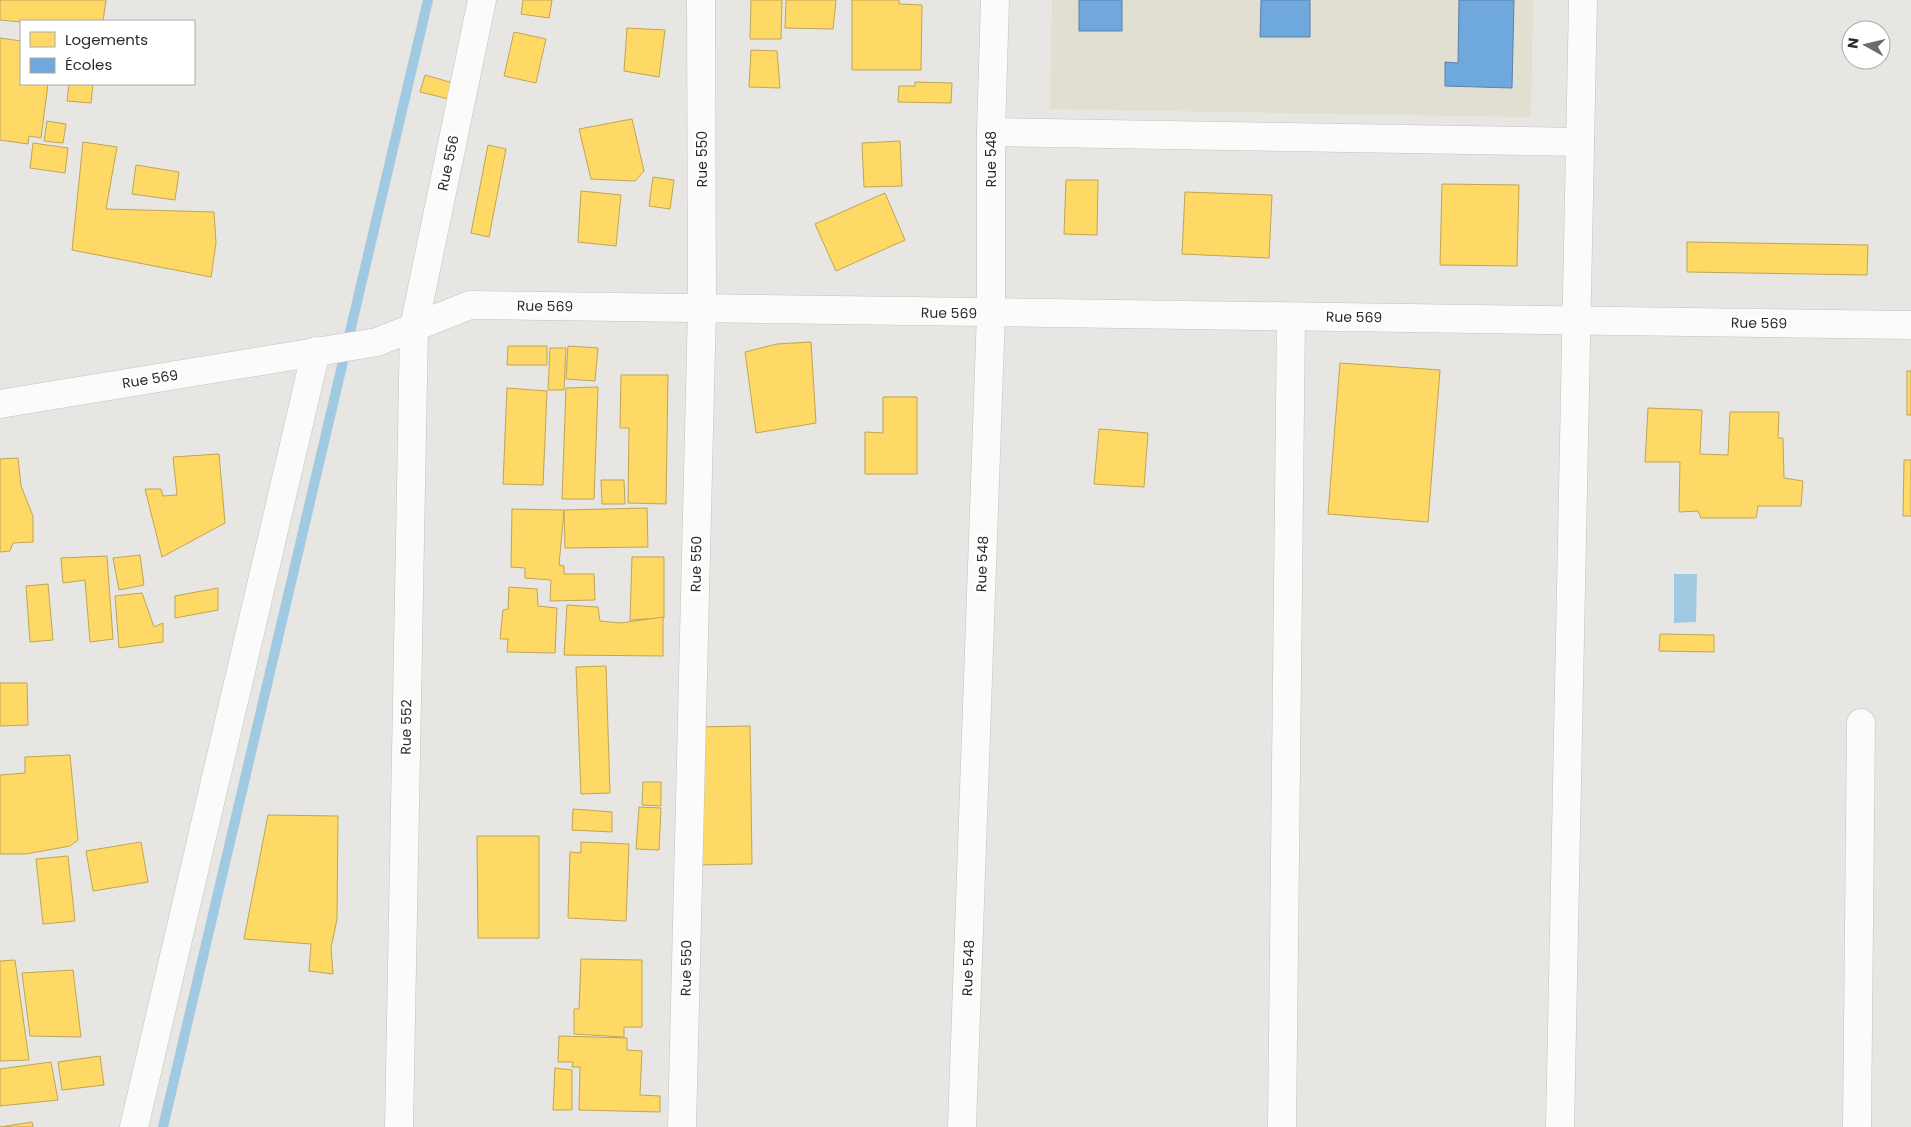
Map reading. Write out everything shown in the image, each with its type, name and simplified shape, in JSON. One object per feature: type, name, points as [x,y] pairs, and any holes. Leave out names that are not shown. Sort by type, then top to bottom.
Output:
[{"type":"street","name":"Rue 556","points":[[414,327],[482,0]]},
{"type":"street","name":"Rue 550","points":[[682,1127],[702,308],[702,0]]},
{"type":"street","name":"Rue 548","points":[[962,1127],[990,314],[991,132],[995,0]]},
{"type":"street","points":[[1560,1127],[1583,0]]},
{"type":"street","points":[[991,132],[1580,142]]},
{"type":"street","name":"Rue 569","points":[[0,404],[377,342],[470,305],[1911,326]]},
{"type":"street","points":[[1282,1127],[1291,316]]},
{"type":"street","name":"Rue 552","points":[[399,1127],[414,327]]},
{"type":"street","points":[[134,1127],[316,351]]},
{"type":"street","points":[[1857,1127],[1861,723]]},
{"type":"shaded area","points":[[1052,0],[1533,0],[1531,117],[1050,109]]},
{"type":"water","points":[[1674,574],[1697,574],[1696,622],[1674,623]]},
{"type":"building: Logements","points":[[0,0],[106,0],[103,20],[20,20],[20,22],[0,20]]},
{"type":"building: Logements","points":[[523,0],[552,0],[549,18],[521,14]]},
{"type":"building: Logements","points":[[751,0],[782,0],[781,39],[750,39]]},
{"type":"building: Logements","points":[[786,0],[836,0],[833,29],[785,28]]},
{"type":"building: Logements","points":[[852,0],[899,0],[899,4],[922,5],[921,70],[852,70]]},
{"type":"building: Logements","points":[[627,28],[665,30],[659,77],[624,71]]},
{"type":"building: Logements","points":[[514,32],[546,39],[536,83],[504,76]]},
{"type":"building: Logements","points":[[0,38],[20,41],[20,85],[48,85],[41,138],[29,136],[28,144],[0,140]]},
{"type":"building: Logements","points":[[751,50],[777,51],[780,88],[749,87]]},
{"type":"building: Logements","points":[[425,75],[453,83],[449,99],[420,92]]},
{"type":"building: Logements","points":[[915,82],[952,83],[951,103],[898,102],[899,86],[915,86]]},
{"type":"building: Logements","points":[[69,85],[93,85],[91,103],[67,101]]},
{"type":"building: Logements","points":[[632,119],[644,171],[635,181],[591,179],[579,129]]},
{"type":"building: Logements","points":[[47,121],[66,124],[63,143],[44,141]]},
{"type":"building: Logements","points":[[900,141],[902,186],[864,187],[862,143]]},
{"type":"building: Logements","points":[[83,142],[117,147],[106,209],[214,212],[216,243],[211,277],[72,250]]},
{"type":"building: Logements","points":[[33,143],[68,148],[65,173],[30,168]]},
{"type":"building: Logements","points":[[488,145],[506,149],[489,237],[471,233]]},
{"type":"building: Logements","points":[[136,165],[179,172],[175,200],[132,194]]},
{"type":"building: Logements","points":[[653,177],[674,180],[670,209],[649,206]]},
{"type":"building: Logements","points":[[1066,180],[1098,180],[1097,235],[1064,234]]},
{"type":"building: Logements","points":[[1442,184],[1519,185],[1517,266],[1440,265]]},
{"type":"building: Logements","points":[[581,191],[621,195],[616,246],[578,242]]},
{"type":"building: Logements","points":[[1185,192],[1272,195],[1269,258],[1182,254]]},
{"type":"building: Logements","points":[[885,193],[905,240],[836,271],[815,224]]},
{"type":"building: Logements","points":[[1687,242],[1868,245],[1867,275],[1687,272]]},
{"type":"building: Logements","points":[[811,342],[816,423],[756,433],[745,352],[777,344]]},
{"type":"building: Logements","points":[[508,346],[547,346],[547,365],[507,365]]},
{"type":"building: Logements","points":[[568,346],[598,348],[595,381],[566,379]]},
{"type":"building: Logements","points":[[550,348],[566,348],[564,390],[548,390]]},
{"type":"building: Logements","points":[[1340,363],[1440,370],[1428,522],[1328,514]]},
{"type":"building: Logements","points":[[1907,371],[1911,371],[1911,415],[1907,415]]},
{"type":"building: Logements","points":[[621,375],[668,375],[666,504],[628,503],[629,428],[620,428]]},
{"type":"building: Logements","points":[[598,387],[594,499],[562,499],[566,388]]},
{"type":"building: Logements","points":[[507,388],[547,391],[543,485],[503,484]]},
{"type":"building: Logements","points":[[883,397],[917,397],[917,474],[865,474],[865,432],[883,433]]},
{"type":"building: Logements","points":[[1648,408],[1702,410],[1700,454],[1728,455],[1730,412],[1779,412],[1778,438],[1783,438],[1784,478],[1803,481],[1801,506],[1758,506],[1756,518],[1701,518],[1698,511],[1679,512],[1680,462],[1645,462]]},
{"type":"building: Logements","points":[[1099,429],[1148,433],[1144,487],[1094,484]]},
{"type":"building: Logements","points":[[219,454],[225,523],[162,557],[145,489],[161,489],[163,496],[177,495],[173,457]]},
{"type":"building: Logements","points":[[18,458],[21,486],[33,516],[33,542],[13,543],[10,551],[0,552],[0,459]]},
{"type":"building: Logements","points":[[1904,460],[1911,460],[1911,516],[1903,516]]},
{"type":"building: Logements","points":[[601,480],[624,480],[625,504],[602,504]]},
{"type":"building: Logements","points":[[647,508],[648,547],[565,548],[564,510]]},
{"type":"building: Logements","points":[[512,509],[564,510],[559,565],[564,566],[564,574],[594,574],[595,600],[550,601],[551,580],[525,578],[525,568],[511,567]]},
{"type":"building: Logements","points":[[140,555],[144,585],[119,590],[113,558]]},
{"type":"building: Logements","points":[[107,556],[113,639],[90,642],[85,580],[63,583],[61,558]]},
{"type":"building: Logements","points":[[632,557],[664,557],[664,618],[630,620]]},
{"type":"building: Logements","points":[[48,584],[53,640],[30,642],[26,586]]},
{"type":"building: Logements","points":[[509,587],[537,589],[538,606],[557,608],[555,653],[507,652],[508,639],[500,639],[503,610],[508,609]]},
{"type":"building: Logements","points":[[218,588],[218,610],[175,618],[175,596]]},
{"type":"building: Logements","points":[[142,593],[154,627],[163,623],[163,642],[119,648],[115,596]]},
{"type":"building: Logements","points":[[567,605],[598,607],[600,621],[620,623],[663,617],[663,656],[564,655]]},
{"type":"building: Logements","points":[[1660,634],[1714,635],[1714,652],[1659,651]]},
{"type":"building: Logements","points":[[606,666],[610,793],[581,794],[576,667]]},
{"type":"building: Logements","points":[[0,683],[27,683],[28,725],[0,726]]},
{"type":"building: Logements","points":[[750,726],[752,864],[697,865],[695,727]]},
{"type":"building: Logements","points":[[70,755],[78,840],[70,846],[26,854],[0,854],[0,775],[25,773],[25,757]]},
{"type":"building: Logements","points":[[643,782],[661,782],[661,806],[642,805]]},
{"type":"building: Logements","points":[[639,807],[661,808],[659,850],[636,849]]},
{"type":"building: Logements","points":[[573,809],[612,812],[612,832],[572,830]]},
{"type":"building: Logements","points":[[268,815],[338,816],[337,919],[331,948],[333,974],[309,971],[311,944],[244,939]]},
{"type":"building: Logements","points":[[477,836],[539,836],[539,938],[478,938]]},
{"type":"building: Logements","points":[[141,842],[148,882],[93,891],[86,851]]},
{"type":"building: Logements","points":[[581,842],[629,844],[626,921],[568,918],[570,852],[581,853]]},
{"type":"building: Logements","points":[[68,856],[75,921],[43,924],[36,859]]},
{"type":"building: Logements","points":[[581,959],[642,960],[642,1027],[624,1027],[624,1037],[574,1034],[574,1009],[579,1009]]},
{"type":"building: Logements","points":[[15,960],[29,1060],[0,1061],[0,961]]},
{"type":"building: Logements","points":[[73,970],[81,1037],[30,1036],[22,973]]},
{"type":"building: Logements","points":[[559,1036],[627,1038],[627,1050],[642,1051],[640,1095],[660,1096],[660,1112],[579,1110],[580,1067],[572,1067],[573,1062],[558,1062]]},
{"type":"building: Logements","points":[[100,1056],[104,1085],[62,1090],[58,1062]]},
{"type":"building: Logements","points":[[51,1062],[58,1100],[0,1106],[0,1069]]},
{"type":"building: Logements","points":[[555,1068],[572,1070],[572,1110],[553,1110]]},
{"type":"building: Logements","points":[[32,1122],[33,1127],[0,1127]]},
{"type":"building: Écoles","points":[[1079,0],[1122,0],[1122,31],[1079,31]]},
{"type":"building: Écoles","points":[[1261,0],[1310,0],[1310,37],[1260,37]]},
{"type":"building: Écoles","points":[[1459,0],[1514,0],[1512,88],[1445,86],[1445,62],[1458,63]]},
{"type":"waterway","points":[[163,1127],[428,0]]}]
